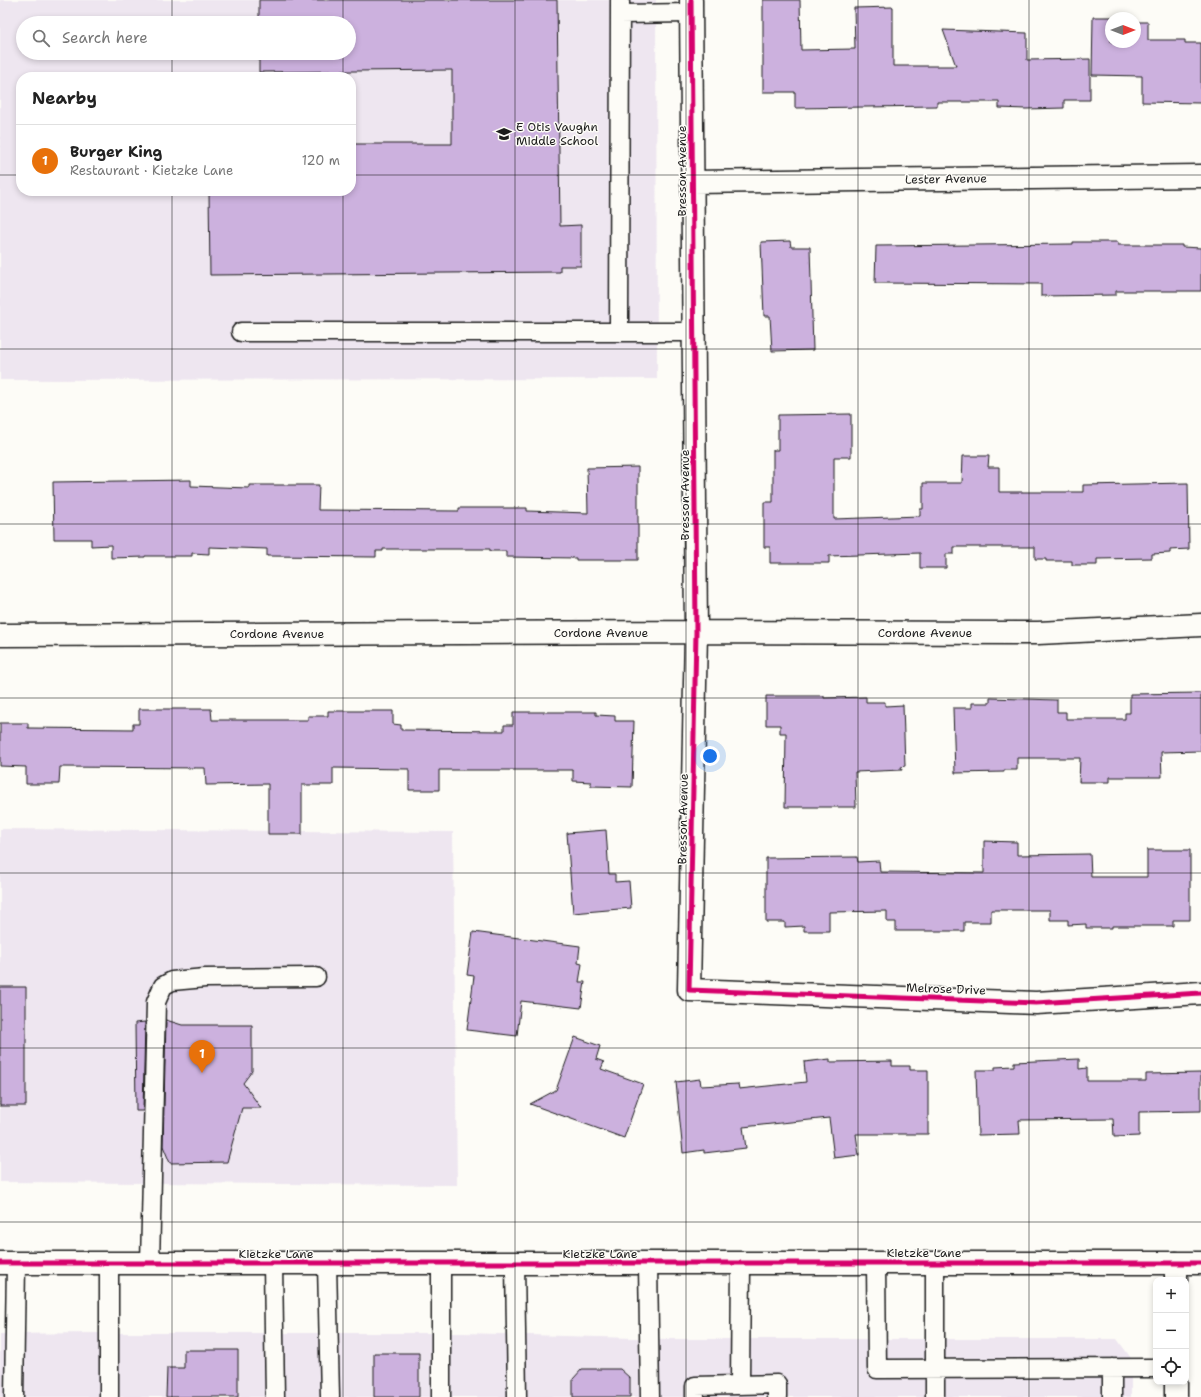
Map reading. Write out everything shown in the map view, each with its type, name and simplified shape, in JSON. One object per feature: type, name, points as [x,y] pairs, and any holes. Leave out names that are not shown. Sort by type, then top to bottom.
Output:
[{"type":"street","name":"Bresson Avenue","points":[[689,990],[696,632],[691,6]]},
{"type":"street","name":"Lester Avenue","points":[[692,182],[1201,176]]},
{"type":"street","name":"Cordone Avenue","points":[[0,635],[696,632],[1038,633],[1201,625]]},
{"type":"street","name":"Melrose Drive","points":[[689,990],[1036,1003],[1201,993]]},
{"type":"street","name":"Kietzke Lane","points":[[8,1264],[935,1263],[1176,1271],[1201,1263]]},
{"type":"street","points":[[1176,1385],[1176,1397]]},
{"type":"lane","points":[[619,332],[620,7],[691,6]]},
{"type":"lane","points":[[241,332],[694,332]]},
{"type":"lane","points":[[150,1264],[156,1002],[163,986],[172,981],[204,978],[316,977]]},
{"type":"lane","points":[[876,1263],[877,1369],[1153,1368]]},
{"type":"lane","points":[[935,1263],[935,1397]]},
{"type":"lane","points":[[8,1264],[7,1378],[14,1397]]},
{"type":"lane","points":[[109,1264],[109,1397]]},
{"type":"lane","points":[[273,1264],[274,1397]]},
{"type":"lane","points":[[327,1264],[330,1397]]},
{"type":"lane","points":[[441,1264],[441,1397]]},
{"type":"lane","points":[[515,1264],[517,1397]]},
{"type":"lane","points":[[648,1264],[650,1397]]},
{"type":"lane","points":[[740,1385],[741,1264]]},
{"type":"lane","points":[[1112,1368],[1112,1397]]},
{"type":"lane","points":[[695,1397],[695,1386],[777,1384],[777,1397]]},
{"type":"shaded area","name":"E Otis Vaughn Middle School","points":[[0,0],[656,0],[657,379],[0,380]]},
{"type":"shaded area","points":[[0,829],[453,832],[457,1185],[0,1182]]},
{"type":"shaded area","points":[[463,1333],[668,1339],[1117,1339],[1131,1358],[1131,1397],[0,1397],[0,1334]]},
{"type":"building","points":[[259,0],[557,0],[560,226],[581,225],[581,266],[560,266],[560,272],[210,275],[209,196],[356,196],[356,144],[452,144],[452,70],[259,72],[259,60],[356,60],[356,16],[259,16]]},
{"type":"building","points":[[763,0],[800,0],[801,50],[855,49],[854,8],[893,7],[893,66],[956,66],[943,30],[1027,33],[1027,60],[1090,59],[1090,100],[1064,100],[1064,108],[999,108],[999,102],[937,102],[937,106],[795,108],[795,92],[763,92]]},
{"type":"building","points":[[1093,17],[1105,17],[1105,48],[1141,48],[1141,22],[1148,22],[1148,40],[1185,40],[1185,43],[1201,43],[1201,103],[1142,102],[1142,76],[1092,75]]},
{"type":"building","points":[[790,241],[791,247],[810,247],[813,350],[772,351],[770,316],[764,316],[761,242]]},
{"type":"building","points":[[1073,242],[1118,242],[1118,245],[1182,245],[1182,247],[1201,248],[1201,291],[1116,291],[1116,295],[1041,296],[1041,284],[875,283],[876,246],[1073,244]]},
{"type":"building","points":[[851,414],[851,457],[834,457],[834,519],[920,516],[920,509],[923,509],[923,483],[962,483],[963,456],[989,456],[988,467],[999,467],[999,492],[1083,492],[1083,485],[1188,483],[1189,549],[1170,550],[1170,553],[1152,554],[1152,558],[1097,559],[1097,565],[1072,565],[1072,561],[1046,561],[1046,559],[1035,559],[1035,547],[954,547],[954,554],[946,554],[946,568],[920,568],[920,553],[829,556],[829,563],[770,563],[770,547],[764,547],[764,502],[773,502],[773,450],[778,450],[778,415]]},
{"type":"building","points":[[638,467],[638,560],[576,560],[576,558],[506,557],[506,551],[490,551],[490,549],[383,549],[383,551],[376,551],[376,557],[267,556],[267,549],[209,547],[209,554],[192,553],[192,556],[111,558],[111,545],[91,546],[91,539],[54,539],[53,482],[191,480],[191,486],[249,488],[249,485],[319,485],[318,510],[459,511],[459,508],[527,508],[527,511],[588,513],[587,468]]},
{"type":"building","points":[[1201,693],[1201,751],[1161,752],[1162,777],[1110,777],[1110,782],[1079,782],[1080,758],[1017,758],[1017,770],[1004,770],[1004,772],[955,773],[953,708],[972,708],[972,703],[990,703],[990,698],[1057,700],[1057,712],[1066,712],[1066,719],[1125,719],[1125,713],[1130,713],[1130,694]]},
{"type":"building","points":[[766,696],[824,696],[824,698],[866,697],[866,702],[885,702],[885,706],[903,705],[905,766],[901,767],[902,770],[855,772],[856,807],[785,807],[786,733],[780,733],[780,725],[766,725]]},
{"type":"building","points":[[139,709],[211,709],[212,720],[308,720],[308,716],[328,716],[328,711],[393,711],[393,724],[401,725],[401,730],[504,731],[504,725],[513,725],[513,712],[596,712],[596,715],[615,716],[615,721],[634,721],[632,787],[591,786],[591,782],[573,781],[573,770],[439,770],[439,790],[409,790],[409,769],[333,768],[333,785],[302,785],[302,834],[268,834],[268,784],[206,785],[205,768],[60,767],[59,784],[26,784],[26,767],[0,766],[0,723],[28,723],[28,728],[133,729],[133,724],[139,724]]},
{"type":"building","points":[[606,830],[609,874],[615,874],[615,882],[629,881],[631,908],[573,913],[567,833]]},
{"type":"building","points":[[984,841],[1017,842],[1017,855],[1090,854],[1091,877],[1147,877],[1147,850],[1190,850],[1190,920],[1173,920],[1173,926],[1112,926],[1112,928],[1086,928],[1086,924],[1068,925],[1068,920],[1050,920],[1050,910],[991,910],[991,922],[964,922],[964,931],[896,931],[896,922],[887,922],[887,911],[829,912],[829,931],[804,931],[804,926],[785,927],[785,922],[766,922],[766,858],[857,857],[858,862],[879,861],[880,872],[984,873]]},
{"type":"building","points":[[473,932],[580,946],[578,963],[582,964],[579,982],[585,982],[581,1008],[521,1001],[517,1036],[467,1030],[474,976],[467,975]]},
{"type":"building","points":[[0,987],[26,987],[26,1106],[0,1106]]},
{"type":"building","points":[[166,1020],[182,1025],[252,1025],[252,1071],[243,1083],[261,1108],[242,1108],[227,1162],[170,1163],[163,1146]]},
{"type":"building","points":[[145,1022],[143,1111],[136,1111],[135,1023]]},
{"type":"building","points":[[575,1037],[600,1046],[596,1059],[604,1062],[601,1069],[643,1084],[624,1138],[530,1104],[556,1090]]},
{"type":"building","points":[[830,1059],[830,1062],[892,1061],[892,1066],[910,1066],[910,1070],[928,1070],[928,1134],[856,1134],[859,1155],[834,1158],[829,1118],[743,1127],[746,1148],[704,1153],[704,1150],[683,1153],[676,1082],[700,1079],[701,1086],[738,1084],[739,1089],[806,1082],[804,1062]]},
{"type":"building","points":[[1079,1059],[1079,1069],[1087,1068],[1087,1081],[1146,1081],[1146,1074],[1201,1073],[1201,1111],[1139,1112],[1139,1136],[1114,1137],[1113,1119],[1019,1120],[1020,1134],[978,1135],[976,1070],[995,1070],[995,1067],[1014,1066],[1014,1062]]},
{"type":"building","points":[[184,1350],[238,1350],[238,1397],[166,1397],[167,1368],[184,1368]]},
{"type":"building","points":[[374,1353],[419,1353],[419,1397],[374,1397]]},
{"type":"building","points":[[582,1369],[620,1369],[630,1378],[630,1397],[573,1397],[573,1379]]},
{"type":"cycle path","points":[[691,0],[696,632],[689,990],[1036,1003],[1201,993]]},
{"type":"cycle path","points":[[0,1263],[1201,1263]]},
{"type":"place","name":"E Otis Vaughn Middle School","points":[[504,134]]},
{"type":"place","name":"Burger King","points":[[202,1073]]}]
